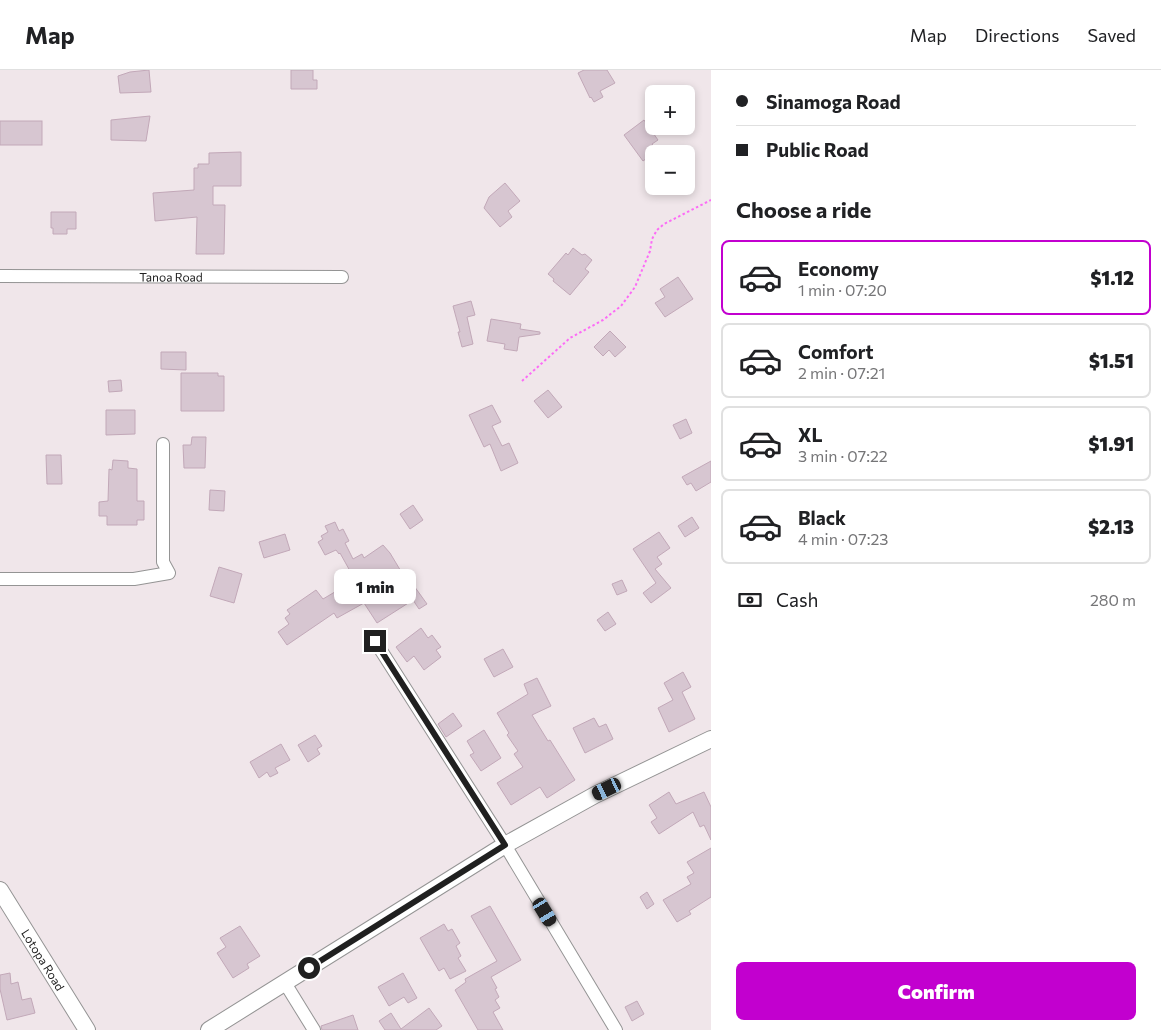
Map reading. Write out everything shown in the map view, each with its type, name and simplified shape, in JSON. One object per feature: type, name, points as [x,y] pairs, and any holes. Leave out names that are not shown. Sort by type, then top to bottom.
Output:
[{"type":"street","name":"Tanoa Road","points":[[0,276],[342,277]]},
{"type":"street","points":[[0,579],[134,580],[169,573],[163,562],[163,444]]},
{"type":"street","points":[[375,641],[505,845],[616,1030]]},
{"type":"street","points":[[209,1030],[505,845],[595,795],[709,744]]},
{"type":"street","name":"Lotopa Road","points":[[0,890],[87,1030]]},
{"type":"street","points":[[285,983],[314,1030]]},
{"type":"path","points":[[522,381],[570,338],[603,320],[620,306],[635,287],[657,230],[664,224],[711,200]]},
{"type":"building","points":[[149,70],[151,92],[120,93],[118,76],[130,72]]},
{"type":"building","points":[[291,70],[313,70],[313,80],[317,80],[317,89],[291,89]]},
{"type":"building","points":[[584,70],[607,70],[615,83],[600,91],[603,97],[594,102],[590,98],[578,73]]},
{"type":"building","points":[[150,116],[146,141],[111,140],[111,120]]},
{"type":"building","points":[[644,120],[645,135],[654,135],[658,140],[653,145],[645,145],[645,160],[643,161],[624,135]]},
{"type":"building","points":[[0,121],[42,121],[42,145],[0,145]]},
{"type":"building","points":[[241,152],[241,186],[213,186],[213,205],[225,205],[224,254],[196,254],[197,217],[155,221],[153,193],[194,190],[194,168],[198,168],[198,164],[209,164],[209,153]]},
{"type":"building","points":[[505,183],[520,201],[508,211],[512,217],[500,227],[484,208],[489,197]]},
{"type":"building","points":[[51,212],[76,212],[76,229],[67,229],[67,234],[53,234]]},
{"type":"building","points":[[573,248],[592,260],[585,269],[589,272],[570,295],[553,281],[554,279],[548,274],[566,253],[568,255]]},
{"type":"building","points":[[678,277],[693,299],[665,317],[655,303],[665,297],[660,289]]},
{"type":"building","points":[[471,301],[475,315],[467,317],[473,344],[462,347],[453,306]]},
{"type":"building","points":[[491,319],[521,324],[520,329],[540,332],[540,334],[519,337],[517,351],[504,349],[505,344],[487,341]]},
{"type":"building","points":[[610,331],[626,347],[615,357],[609,350],[603,356],[594,347]]},
{"type":"building","points":[[161,352],[186,352],[186,370],[161,369]]},
{"type":"building","points":[[181,373],[218,373],[218,376],[224,376],[224,411],[181,411]]},
{"type":"building","points":[[121,380],[122,391],[109,392],[108,381]]},
{"type":"building","points":[[548,390],[562,407],[548,418],[534,401]]},
{"type":"building","points":[[492,405],[501,422],[492,426],[502,446],[509,443],[518,463],[501,471],[490,444],[484,447],[469,415]]},
{"type":"building","points":[[106,410],[135,410],[135,434],[106,435]]},
{"type":"building","points":[[686,419],[692,433],[680,439],[673,425]]},
{"type":"building","points":[[192,437],[206,437],[205,468],[184,468],[183,445],[191,445]]},
{"type":"building","points":[[46,455],[61,455],[62,484],[47,484]]},
{"type":"building","points":[[113,460],[128,461],[128,468],[137,469],[137,501],[144,501],[144,520],[137,520],[137,525],[107,525],[107,516],[99,516],[99,502],[108,501],[109,469],[112,470]]},
{"type":"building","points":[[711,461],[711,482],[696,491],[691,483],[687,485],[682,477]]},
{"type":"building","points":[[210,490],[225,491],[224,511],[209,510]]},
{"type":"building","points":[[413,505],[423,520],[410,529],[400,514]]},
{"type":"building","points":[[692,517],[699,528],[685,537],[678,526]]},
{"type":"building","points":[[335,522],[339,531],[343,529],[349,541],[345,543],[353,559],[362,554],[364,558],[383,545],[402,573],[404,572],[427,604],[419,609],[413,600],[377,623],[364,603],[337,618],[334,613],[287,645],[278,632],[289,624],[285,618],[290,614],[287,610],[316,590],[323,599],[355,580],[340,553],[336,550],[325,555],[318,542],[323,539],[321,536],[328,532],[325,526]]},
{"type":"building","points":[[659,532],[670,548],[657,557],[662,564],[655,569],[671,588],[651,603],[643,593],[656,583],[633,549]]},
{"type":"building","points":[[285,534],[290,550],[264,558],[259,542]]},
{"type":"building","points":[[219,567],[242,574],[234,603],[210,596]]},
{"type":"building","points":[[622,580],[627,591],[617,595],[612,584]]},
{"type":"building","points":[[608,612],[616,624],[605,631],[597,620]]},
{"type":"building","points":[[421,628],[428,638],[432,635],[441,647],[436,650],[441,657],[424,670],[414,656],[407,662],[396,647]]},
{"type":"building","points":[[503,649],[513,667],[494,677],[484,659]]},
{"type":"building","points":[[683,672],[691,687],[682,692],[695,719],[669,732],[658,708],[673,700],[664,683]]},
{"type":"building","points":[[537,678],[551,706],[532,715],[575,780],[547,798],[540,787],[511,805],[497,783],[523,767],[514,754],[518,751],[507,735],[509,733],[497,713],[528,694],[524,684]]},
{"type":"building","points":[[453,713],[462,726],[446,737],[438,724]]},
{"type":"building","points":[[594,718],[599,727],[606,724],[613,739],[585,753],[573,728]]},
{"type":"building","points":[[484,730],[501,758],[481,771],[470,755],[474,753],[467,741]]},
{"type":"building","points":[[315,735],[322,746],[317,749],[320,754],[308,762],[298,745]]},
{"type":"building","points":[[281,744],[290,760],[275,768],[278,773],[270,777],[267,772],[259,778],[250,762]]},
{"type":"building","points":[[669,792],[676,804],[704,792],[711,807],[711,840],[704,825],[700,827],[693,812],[659,834],[651,822],[657,818],[649,805]]},
{"type":"building","points":[[711,848],[711,897],[689,911],[691,914],[677,922],[663,900],[691,884],[687,877],[694,873],[687,862]]},
{"type":"building","points":[[647,892],[654,904],[647,909],[640,897]]},
{"type":"building","points":[[490,906],[521,960],[491,977],[497,988],[495,989],[499,997],[495,1000],[500,1008],[493,1012],[503,1030],[478,1030],[455,990],[466,982],[465,979],[497,961],[471,916]]},
{"type":"building","points":[[444,924],[448,931],[452,929],[460,943],[456,946],[461,956],[458,958],[466,971],[450,979],[444,968],[439,971],[420,938]]},
{"type":"building","points":[[240,926],[260,956],[247,964],[249,968],[233,978],[217,953],[226,947],[220,938]]},
{"type":"building","points":[[10,973],[11,984],[18,982],[22,1000],[31,998],[35,1013],[7,1020],[0,989],[0,975]]},
{"type":"building","points":[[403,973],[417,998],[408,1003],[404,997],[389,1006],[378,987]]},
{"type":"building","points":[[637,1001],[644,1014],[632,1021],[625,1007]]},
{"type":"building","points":[[429,1008],[442,1026],[436,1030],[385,1030],[379,1021],[391,1013],[401,1029]]},
{"type":"building","points":[[353,1015],[358,1030],[322,1030],[321,1026]]},
{"type":"route","points":[[309,968],[505,845],[375,641]]}]
